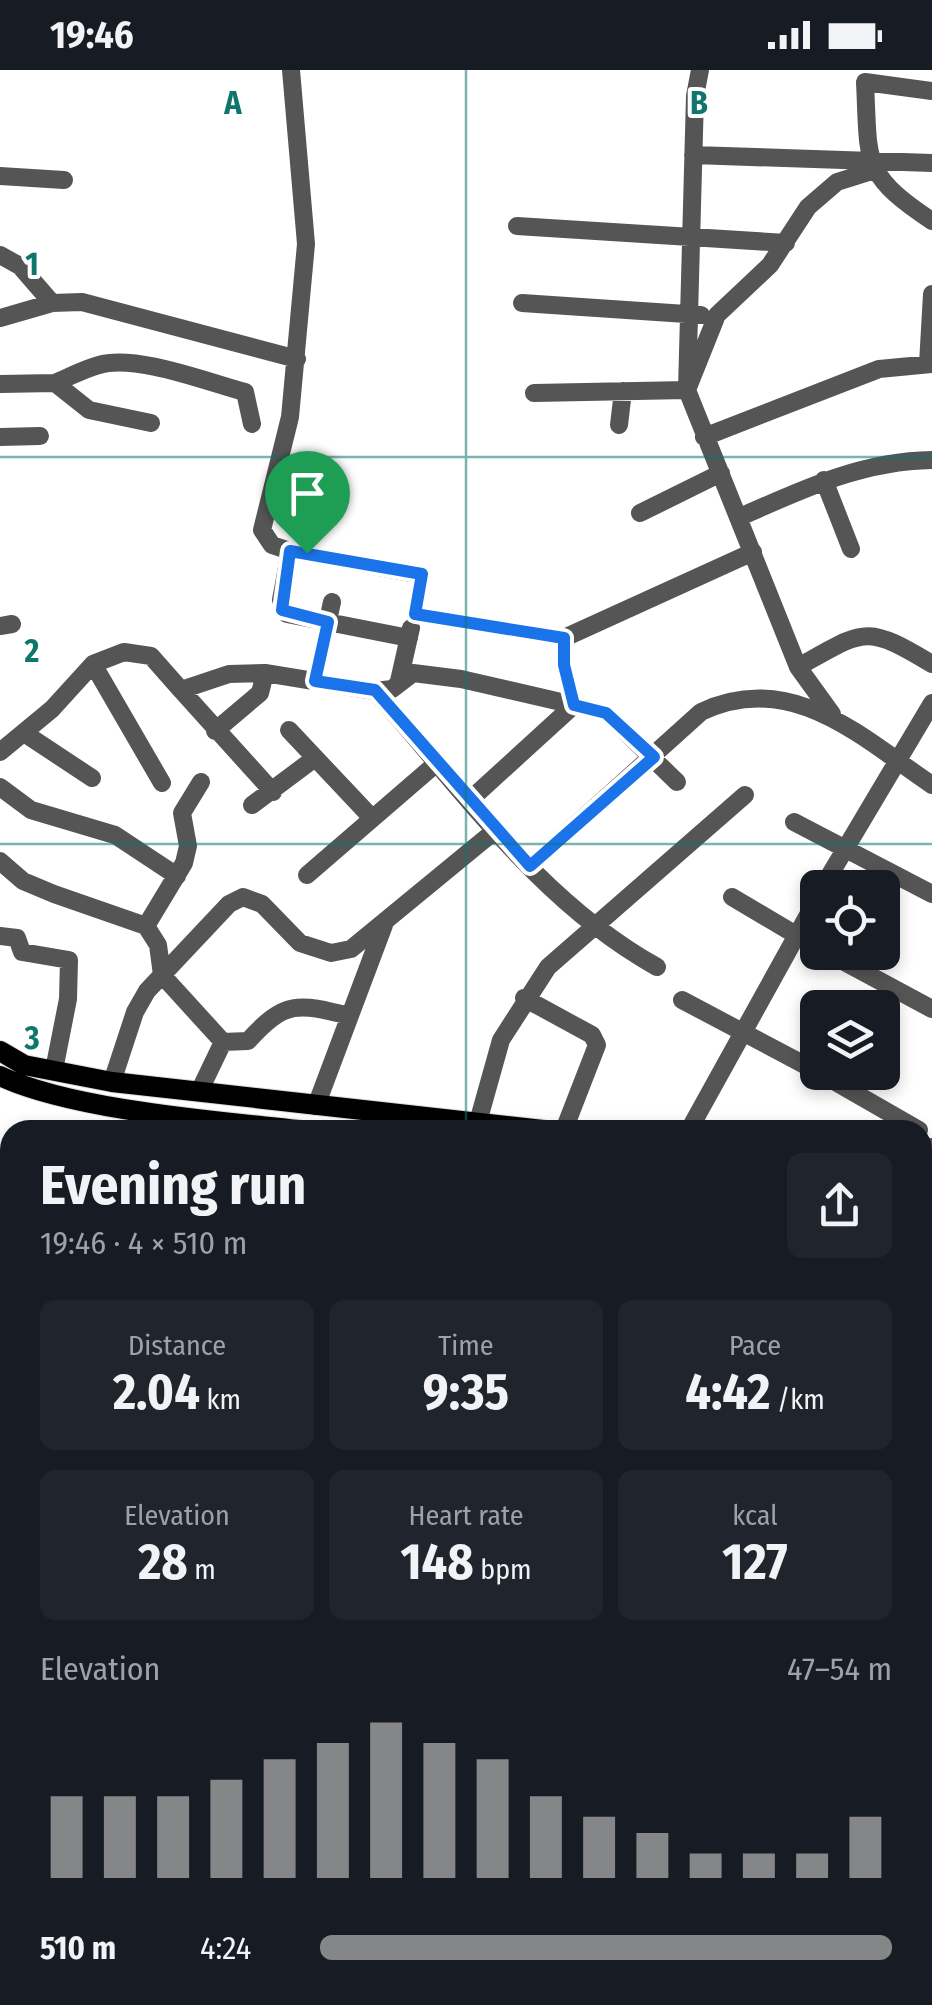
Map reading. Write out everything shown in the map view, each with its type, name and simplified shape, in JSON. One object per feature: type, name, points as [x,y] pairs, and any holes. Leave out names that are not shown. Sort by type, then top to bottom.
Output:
[{"type":"main road","points":[[0,1051],[24,1065],[112,1082],[458,1120]]},
{"type":"main road","points":[[0,1076],[28,1090],[172,1120]]},
{"type":"street","points":[[292,70],[306,244],[290,417],[262,530],[272,545],[290,551],[422,574],[399,681]]},
{"type":"street","points":[[700,70],[692,155],[688,390],[798,667],[832,714],[932,785]]},
{"type":"street","points":[[932,91],[866,82],[870,164],[897,198],[932,221]]},
{"type":"street","points":[[692,155],[870,164],[932,163]]},
{"type":"street","points":[[688,390],[717,314],[786,243],[808,206],[837,182],[870,164]]},
{"type":"street","points":[[0,176],[64,180]]},
{"type":"street","points":[[517,226],[786,243]]},
{"type":"street","points":[[0,255],[20,266],[52,303]]},
{"type":"street","points":[[704,436],[879,369],[930,364],[932,294]]},
{"type":"street","points":[[0,318],[52,303],[82,302],[297,359]]},
{"type":"street","points":[[522,304],[717,314]]},
{"type":"street","points":[[0,384],[55,383],[100,364],[122,362],[245,392],[252,424]]},
{"type":"street","points":[[55,383],[90,410],[151,423]]},
{"type":"street","points":[[534,393],[688,390]]},
{"type":"street","points":[[619,425],[623,391]]},
{"type":"street","points":[[0,437],[40,436]]},
{"type":"street","points":[[740,517],[824,480],[875,465],[932,460]]},
{"type":"street","points":[[640,512],[721,473]]},
{"type":"street","points":[[824,480],[851,550]]},
{"type":"street","points":[[290,551],[282,610],[409,638]]},
{"type":"street","points":[[415,614],[564,638],[753,552]]},
{"type":"street","points":[[315,681],[332,602]]},
{"type":"street","points":[[798,667],[853,636],[868,633],[890,639],[932,664]]},
{"type":"street","points":[[564,638],[564,665],[574,705]]},
{"type":"street","points":[[0,752],[24,734],[93,664],[137,651],[150,656],[273,792]]},
{"type":"street","points":[[93,664],[162,783]]},
{"type":"street","points":[[215,731],[260,693],[264,672]]},
{"type":"street","points":[[181,690],[229,674],[264,672],[375,690],[392,689],[413,673],[461,678],[606,713],[677,782]]},
{"type":"street","points":[[375,690],[530,866],[594,926],[656,967]]},
{"type":"street","points":[[530,866],[700,712],[729,698],[762,698],[832,714]]},
{"type":"street","points":[[831,870],[900,763],[932,703]]},
{"type":"street","points":[[471,799],[574,705]]},
{"type":"street","points":[[289,730],[372,818]]},
{"type":"street","points":[[24,734],[92,778]]},
{"type":"street","points":[[252,805],[315,758]]},
{"type":"street","points":[[306,875],[438,762]]},
{"type":"street","points":[[146,926],[177,876],[188,846],[182,813],[201,782]]},
{"type":"street","points":[[0,786],[31,810],[115,835],[177,876]]},
{"type":"street","points":[[479,1120],[501,1040],[524,998],[548,967],[745,794]]},
{"type":"street","points":[[794,822],[932,894]]},
{"type":"street","points":[[112,1082],[135,1012],[162,975],[228,904],[243,897],[262,904],[300,943],[314,950],[352,950],[497,829]]},
{"type":"street","points":[[0,860],[24,880],[54,894],[122,914],[146,926],[158,945],[162,975],[223,1042],[248,1041],[269,1017],[290,1006],[349,1016]]},
{"type":"street","points":[[732,897],[800,938]]},
{"type":"street","points":[[316,1106],[384,925]]},
{"type":"street","points":[[694,1120],[800,930]]},
{"type":"street","points":[[0,936],[17,938],[22,952],[68,960],[68,999],[54,1070]]},
{"type":"street","points":[[859,970],[932,1010]]},
{"type":"street","points":[[524,998],[592,1036],[597,1044],[568,1120]]},
{"type":"street","points":[[682,1000],[800,1062]]},
{"type":"street","points":[[199,1092],[223,1042]]},
{"type":"street","points":[[849,1090],[902,1120]]},
{"type":"route","points":[[290,551],[307,553],[422,574],[415,614],[564,638],[564,665],[574,705],[591,706],[606,713],[654,757],[530,866],[375,690],[315,681],[328,622],[287,614],[282,610],[281,600],[290,551]]}]
